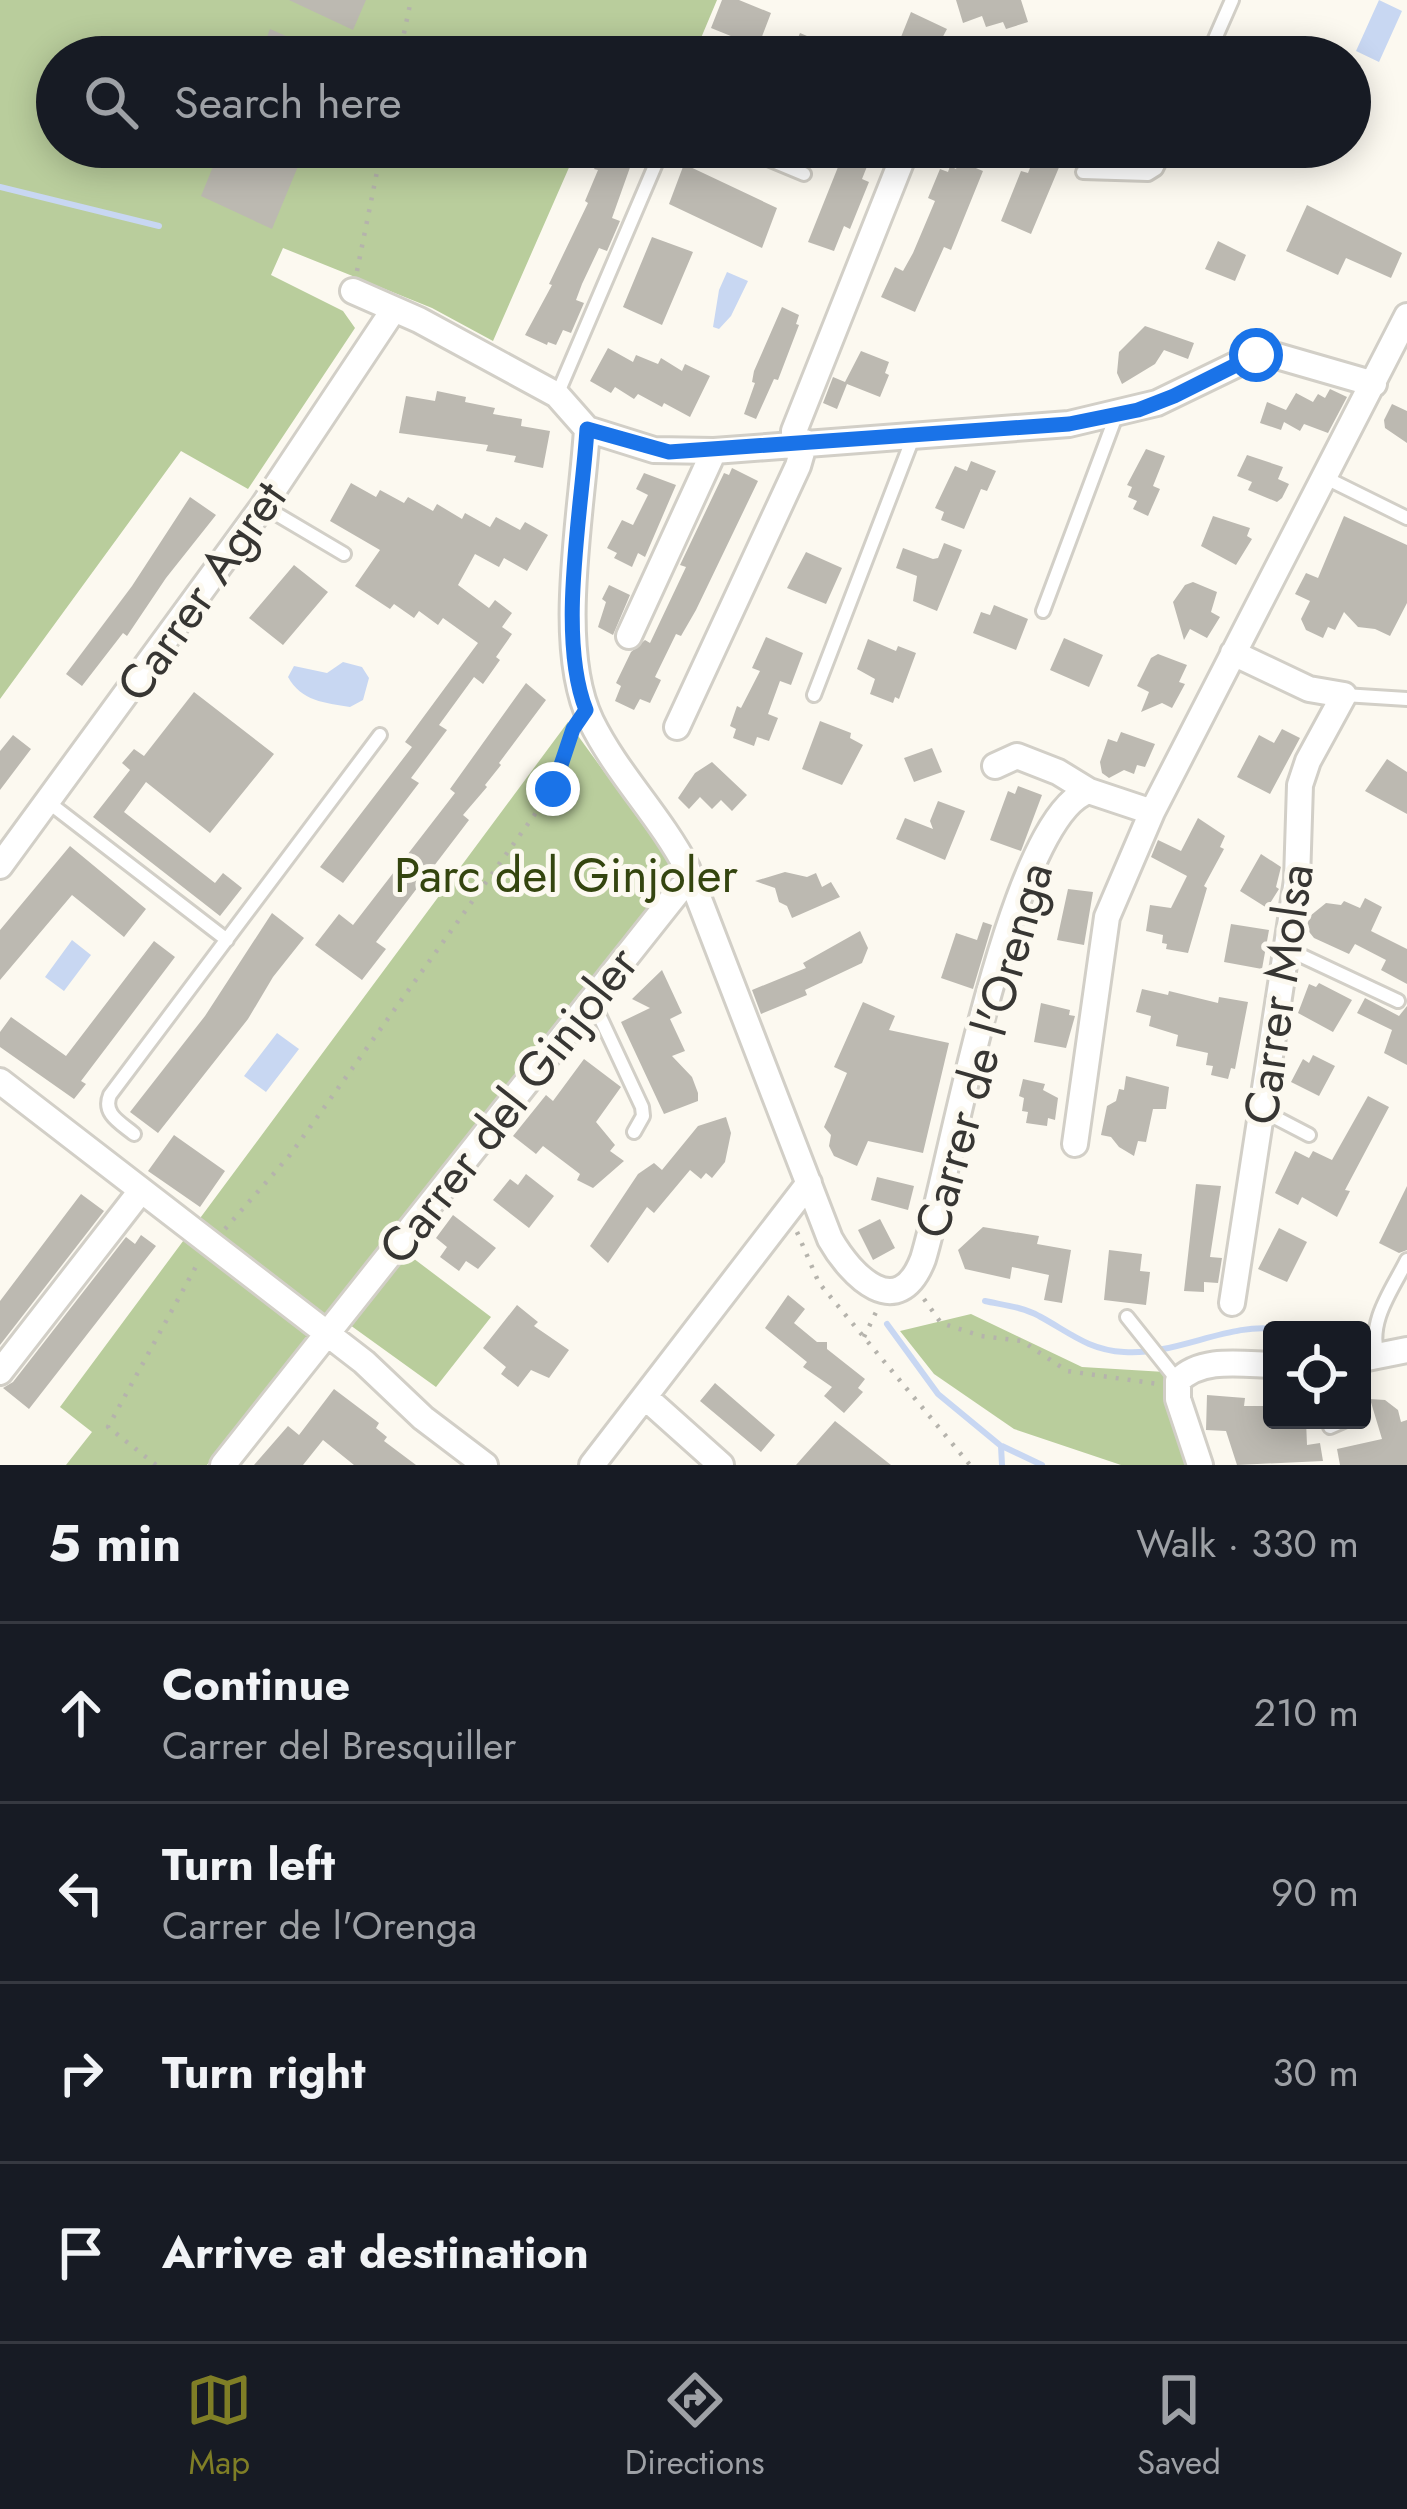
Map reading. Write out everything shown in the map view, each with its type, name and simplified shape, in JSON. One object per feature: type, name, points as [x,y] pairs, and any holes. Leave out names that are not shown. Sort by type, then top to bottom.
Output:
[{"type":"street","points":[[677,728],[798,466],[799,442],[794,431],[899,168]]},
{"type":"street","points":[[353,291],[557,395],[587,429],[654,450],[714,451],[1069,424],[1174,396],[1256,355],[1277,356],[1374,384]]},
{"type":"street","name":"Carrer Agret","points":[[0,866],[263,506],[394,309]]},
{"type":"street","name":"Carrer de l'Orenga","points":[[1075,1144],[1107,917],[1153,812],[1233,653],[1374,384],[1398,355],[1407,316]]},
{"type":"street","name":"Carrer de l'Orenga","points":[[587,429],[572,625],[574,668],[586,710],[610,752],[669,832],[694,884],[830,1239],[868,1286],[887,1290],[911,1279],[927,1246],[976,1045],[1032,861],[1060,814],[1075,796],[1089,791]]},
{"type":"street","points":[[629,635],[714,451]]},
{"type":"street","points":[[1233,653],[1309,689],[1344,694]]},
{"type":"street","name":"Carrer Molsa","points":[[1232,1303],[1300,860],[1300,785],[1344,694]]},
{"type":"street","points":[[995,766],[1017,756],[1089,791],[1153,812]]},
{"type":"street","name":"Carrer del Ginjoler","points":[[223,1465],[591,998],[680,889],[694,884]]},
{"type":"street","points":[[0,1081],[328,1333],[423,1418],[485,1465]]},
{"type":"street","points":[[592,1465],[809,1183]]},
{"type":"street","points":[[0,1372],[140,1192]]},
{"type":"street","points":[[1200,1465],[1174,1374],[1207,1365],[1263,1365]]},
{"type":"street","points":[[645,1397],[721,1465]]},
{"type":"lane","points":[[1216,36],[1232,0]]},
{"type":"lane","points":[[557,395],[655,168]]},
{"type":"lane","points":[[790,168],[804,174]]},
{"type":"lane","points":[[1083,172],[1148,174],[1157,168]]},
{"type":"lane","points":[[1043,611],[1116,415]]},
{"type":"lane","points":[[814,695],[914,435]]},
{"type":"lane","points":[[1326,478],[1407,518]]},
{"type":"lane","points":[[263,506],[344,554]]},
{"type":"lane","points":[[1344,694],[1407,699]]},
{"type":"lane","points":[[134,1134],[111,1115],[110,1095],[380,734]]},
{"type":"lane","points":[[48,802],[227,940]]},
{"type":"lane","points":[[1287,949],[1399,1001]]},
{"type":"lane","points":[[591,998],[642,1108],[634,1132]]},
{"type":"lane","points":[[1261,1110],[1310,1135]]},
{"type":"lane","points":[[1391,1356],[1373,1340],[1376,1322],[1407,1260]]},
{"type":"lane","points":[[1126,1317],[1174,1374]]},
{"type":"path","points":[[403,36],[411,0]]},
{"type":"path","points":[[353,291],[378,168]]},
{"type":"path","points":[[156,1465],[107,1426],[211,1245],[290,1155],[553,789],[573,729],[586,710]]},
{"type":"path","points":[[787,1210],[819,1283],[970,1465]]},
{"type":"path","points":[[911,1279],[941,1323],[981,1336],[1022,1341],[1067,1371],[1164,1385],[1174,1374]]},
{"type":"path","points":[[864,1337],[887,1290]]},
{"type":"green space","points":[[0,0],[717,0],[702,36],[36,36],[36,168],[569,168],[493,341],[432,308],[283,248],[271,275],[343,311],[355,328],[248,489],[181,451],[0,699]]},
{"type":"green space","name":"Parc del Ginjoler","points":[[568,722],[679,875],[207,1465],[66,1465],[92,1432],[60,1407]]},
{"type":"green space","points":[[405,1252],[491,1317],[436,1387],[350,1325]]},
{"type":"green space","points":[[971,1314],[1082,1367],[1165,1372],[1186,1465],[1121,1465],[1014,1429],[934,1374],[900,1331]]},
{"type":"water","points":[[1379,0],[1402,11],[1379,62],[1371,58],[1371,36],[1363,36]]},
{"type":"water","points":[[727,272],[748,281],[719,329],[713,327]]},
{"type":"water","points":[[343,662],[362,667],[369,678],[363,700],[350,707],[307,696],[288,677],[294,666],[327,673]]},
{"type":"water","points":[[72,940],[91,955],[64,991],[45,977]]},
{"type":"water","points":[[277,1033],[299,1049],[266,1092],[244,1076]]},
{"type":"building","points":[[289,0],[366,0],[353,30]]},
{"type":"building","points":[[722,0],[739,0],[771,13],[762,36],[731,36],[711,28]]},
{"type":"building","points":[[956,0],[1021,0],[1028,22],[1006,29],[1003,22],[986,27],[982,16],[963,23]]},
{"type":"building","points":[[911,12],[947,29],[943,36],[901,36]]},
{"type":"building","points":[[212,168],[297,168],[272,229],[201,196]]},
{"type":"building","points":[[630,168],[612,218],[620,221],[607,251],[599,248],[582,284],[576,300],[584,303],[571,333],[563,330],[556,345],[547,345],[525,335],[588,203],[598,170],[594,169]]},
{"type":"building","points":[[682,168],[692,168],[777,208],[762,248],[669,204]]},
{"type":"building","points":[[838,168],[866,168],[862,179],[869,182],[850,229],[844,226],[834,251],[808,242]]},
{"type":"building","points":[[1030,168],[1059,168],[1031,234],[1001,221],[1021,171],[1028,173]]},
{"type":"building","points":[[940,169],[983,171],[951,250],[944,247],[915,312],[881,297],[895,267],[903,271],[913,253],[935,201],[928,198]]},
{"type":"building","points":[[1307,205],[1402,253],[1391,278],[1346,258],[1338,275],[1286,251]]},
{"type":"building","points":[[652,237],[693,252],[662,325],[623,307]]},
{"type":"building","points":[[1218,241],[1246,255],[1235,281],[1205,269]]},
{"type":"building","points":[[782,307],[799,315],[799,325],[778,380],[774,379],[756,419],[744,414],[755,383],[754,371]]},
{"type":"building","points":[[1145,326],[1194,343],[1188,359],[1164,350],[1155,364],[1122,384],[1117,373],[1119,352]]},
{"type":"building","points":[[608,348],[633,362],[636,355],[658,364],[661,358],[682,371],[685,364],[710,376],[690,417],[664,403],[662,407],[638,394],[634,399],[615,387],[611,393],[590,381]]},
{"type":"building","points":[[861,351],[889,362],[880,397],[847,384],[837,409],[823,403],[833,377],[845,382]]},
{"type":"building","points":[[1330,389],[1347,397],[1328,433],[1304,424],[1300,431],[1284,422],[1281,430],[1260,423],[1267,402],[1286,410],[1296,393],[1313,402],[1318,394],[1325,398]]},
{"type":"building","points":[[437,391],[495,408],[493,414],[522,419],[521,426],[550,431],[543,468],[514,462],[516,456],[486,451],[488,445],[399,433],[406,396],[435,401]]},
{"type":"building","points":[[1392,404],[1407,411],[1407,443],[1385,428]]},
{"type":"building","points":[[1146,449],[1165,456],[1153,486],[1160,489],[1148,516],[1133,509],[1137,501],[1128,497],[1132,487],[1127,485]]},
{"type":"building","points":[[1247,455],[1283,467],[1278,479],[1289,484],[1277,502],[1248,490],[1252,482],[1237,476]]},
{"type":"building","points":[[971,461],[996,471],[987,491],[981,489],[964,529],[941,520],[944,512],[935,508],[955,466],[967,471]]},
{"type":"building","points":[[732,468],[758,481],[696,610],[681,636],[676,634],[655,677],[661,680],[650,703],[640,699],[634,710],[615,701],[621,686],[616,683],[631,652],[645,640],[650,643],[686,567],[680,565],[724,473],[729,475]]},
{"type":"building","points":[[644,473],[676,485],[645,557],[638,553],[632,567],[614,558],[617,553],[607,548],[622,520],[633,525],[648,495],[636,489]]},
{"type":"building","points":[[351,483],[376,497],[380,490],[404,503],[408,497],[433,511],[437,504],[462,519],[465,513],[490,527],[496,517],[520,530],[525,522],[548,535],[527,571],[504,558],[499,567],[475,554],[458,585],[489,608],[495,600],[512,613],[502,627],[512,634],[483,684],[474,677],[439,725],[447,730],[411,778],[419,783],[343,883],[320,867],[412,747],[405,742],[478,643],[443,618],[438,625],[419,611],[414,618],[355,586],[380,550],[330,521]]},
{"type":"building","points":[[190,497],[216,515],[127,636],[123,633],[82,686],[66,674]]},
{"type":"building","points":[[1213,516],[1250,528],[1247,536],[1252,539],[1236,565],[1201,546]]},
{"type":"building","points":[[1344,516],[1407,545],[1407,603],[1390,636],[1358,627],[1344,612],[1335,630],[1328,627],[1323,638],[1306,630],[1301,619],[1310,601],[1295,594],[1306,573],[1318,578]]},
{"type":"building","points":[[944,543],[962,550],[937,611],[913,601],[917,576],[896,568],[903,548],[933,559]]},
{"type":"building","points":[[806,552],[842,568],[826,604],[787,588]]},
{"type":"building","points":[[294,565],[328,592],[283,645],[249,618]]},
{"type":"building","points":[[1193,582],[1217,592],[1211,612],[1220,617],[1207,638],[1190,629],[1184,640],[1173,602]]},
{"type":"building","points":[[609,585],[630,595],[613,635],[598,627]]},
{"type":"building","points":[[994,605],[1028,619],[1016,650],[973,633],[981,612],[990,615]]},
{"type":"building","points":[[766,637],[803,653],[791,685],[780,681],[768,714],[778,718],[769,741],[757,737],[754,746],[733,738],[736,729],[730,726],[760,671],[752,668]]},
{"type":"building","points":[[1064,638],[1103,655],[1089,687],[1050,670]]},
{"type":"building","points":[[868,639],[896,651],[898,646],[916,653],[899,699],[895,697],[893,703],[870,694],[875,679],[857,669]]},
{"type":"building","points":[[1158,654],[1187,665],[1179,682],[1185,684],[1172,708],[1162,703],[1141,712],[1149,692],[1137,686],[1151,658]]},
{"type":"building","points":[[526,683],[546,700],[463,815],[469,820],[376,942],[386,949],[362,980],[315,945],[339,914],[353,925],[455,793],[450,789]]},
{"type":"building","points":[[194,692],[274,754],[210,833],[146,782],[124,812],[215,883],[223,873],[242,888],[220,916],[93,817],[130,770],[122,763],[134,749],[144,756]]},
{"type":"building","points":[[820,721],[851,733],[850,738],[863,745],[842,785],[802,769]]},
{"type":"building","points":[[1282,729],[1300,738],[1270,794],[1237,777],[1259,735],[1274,743]]},
{"type":"building","points":[[1121,732],[1155,744],[1145,767],[1137,765],[1134,774],[1124,770],[1109,778],[1102,773],[1100,762],[1108,739],[1117,742]]},
{"type":"building","points":[[13,735],[31,749],[0,790],[0,751]]},
{"type":"building","points":[[932,748],[942,772],[914,782],[904,758]]},
{"type":"building","points":[[1387,759],[1407,772],[1407,814],[1365,791]]},
{"type":"building","points":[[712,762],[747,795],[732,811],[721,800],[712,809],[700,797],[689,809],[678,798],[695,773]]},
{"type":"building","points":[[1018,786],[1042,795],[1021,851],[990,840],[1008,791],[1015,794]]},
{"type":"building","points":[[938,801],[965,811],[945,860],[896,839],[905,818],[933,829],[930,821]]},
{"type":"building","points":[[1198,818],[1225,836],[1220,847],[1224,849],[1204,886],[1188,953],[1166,949],[1163,935],[1146,931],[1150,905],[1171,908],[1187,876],[1151,857],[1158,840],[1181,851]]},
{"type":"building","points":[[70,846],[146,909],[124,937],[72,895],[0,980],[0,930]]},
{"type":"building","points":[[1261,854],[1281,867],[1279,889],[1267,908],[1240,891]]},
{"type":"building","points":[[785,872],[807,877],[816,873],[822,887],[831,882],[840,897],[792,918],[775,888],[755,881]]},
{"type":"building","points":[[1068,889],[1093,892],[1084,945],[1057,940]]},
{"type":"building","points":[[1365,898],[1382,907],[1371,931],[1407,949],[1407,984],[1381,970],[1386,960],[1355,944],[1349,954],[1314,938],[1306,928],[1310,916],[1326,903],[1341,905],[1344,901],[1360,908]]},
{"type":"building","points":[[272,913],[304,938],[248,1019],[158,1133],[130,1112],[205,1016]]},
{"type":"building","points":[[983,922],[992,925],[973,989],[941,978],[956,933],[977,940]]},
{"type":"building","points":[[1231,924],[1269,930],[1262,969],[1224,962]]},
{"type":"building","points":[[860,931],[868,948],[862,963],[805,990],[807,995],[761,1014],[752,990],[806,968],[803,963]]},
{"type":"building","points":[[154,941],[175,957],[81,1081],[86,1084],[74,1099],[0,1047],[0,1032],[11,1017],[66,1056]]},
{"type":"building","points":[[662,970],[682,1013],[670,1019],[685,1051],[672,1056],[692,1077],[698,1093],[698,1101],[664,1114],[621,1022],[650,1008],[632,999]]},
{"type":"building","points":[[1319,983],[1352,1000],[1333,1032],[1298,1013],[1309,984],[1316,987]]},
{"type":"building","points":[[1142,989],[1218,1003],[1219,997],[1248,1002],[1235,1069],[1231,1068],[1228,1079],[1211,1075],[1213,1066],[1206,1065],[1208,1053],[1176,1046],[1178,1035],[1149,1026],[1151,1016],[1136,1012]]},
{"type":"building","points":[[1365,998],[1399,1016],[1407,1006],[1407,1065],[1384,1053],[1392,1030],[1357,1013]]},
{"type":"building","points":[[863,1002],[895,1016],[889,1030],[949,1043],[923,1153],[868,1141],[857,1166],[834,1156],[831,1135],[824,1127],[847,1073],[834,1067]]},
{"type":"building","points":[[1041,1003],[1070,1010],[1069,1015],[1075,1016],[1066,1048],[1034,1042]]},
{"type":"building","points":[[1313,1055],[1335,1066],[1319,1096],[1291,1082],[1303,1059],[1309,1063]]},
{"type":"building","points":[[584,1059],[621,1087],[596,1122],[615,1145],[610,1151],[624,1161],[593,1188],[577,1180],[580,1174],[543,1146],[536,1154],[513,1136],[546,1095],[553,1101]]},
{"type":"building","points":[[1126,1076],[1169,1087],[1166,1109],[1153,1109],[1146,1142],[1138,1141],[1134,1156],[1111,1137],[1101,1135],[1107,1106],[1116,1101],[1119,1089],[1124,1090]]},
{"type":"building","points":[[1023,1079],[1045,1084],[1043,1090],[1058,1098],[1055,1120],[1048,1118],[1047,1126],[1026,1123],[1028,1112],[1022,1111],[1024,1098],[1019,1096]]},
{"type":"building","points":[[1368,1096],[1389,1107],[1345,1190],[1350,1191],[1337,1217],[1302,1197],[1298,1205],[1275,1193],[1295,1151],[1309,1158],[1313,1151],[1332,1160]]},
{"type":"building","points":[[726,1117],[731,1133],[725,1162],[712,1178],[706,1173],[701,1179],[690,1170],[654,1213],[647,1207],[608,1263],[590,1246],[638,1174],[654,1163],[662,1170],[698,1126]]},
{"type":"building","points":[[174,1135],[225,1171],[200,1207],[148,1171]]},
{"type":"building","points":[[526,1174],[554,1196],[529,1228],[493,1200],[510,1179],[518,1185]]},
{"type":"building","points":[[877,1177],[914,1186],[908,1210],[871,1200]]},
{"type":"building","points":[[1196,1184],[1221,1186],[1210,1257],[1222,1258],[1218,1283],[1204,1282],[1204,1292],[1184,1291]]},
{"type":"building","points":[[1407,1186],[1407,1250],[1399,1253],[1379,1243]]},
{"type":"building","points":[[81,1194],[104,1211],[0,1345],[0,1301]]},
{"type":"building","points":[[453,1215],[496,1248],[478,1269],[466,1261],[459,1271],[440,1257],[447,1247],[436,1238]]},
{"type":"building","points":[[880,1219],[895,1248],[873,1260],[858,1230]]},
{"type":"building","points":[[983,1227],[1039,1236],[1037,1244],[1071,1250],[1062,1303],[1044,1300],[1049,1275],[1012,1267],[1010,1279],[965,1269],[958,1250]]},
{"type":"building","points":[[1279,1228],[1307,1242],[1287,1282],[1258,1269]]},
{"type":"building","points":[[141,1235],[156,1246],[29,1409],[3,1388],[13,1382],[126,1237],[135,1244]]},
{"type":"building","points":[[1109,1250],[1142,1254],[1140,1271],[1150,1272],[1146,1305],[1104,1300]]},
{"type":"building","points":[[788,1295],[805,1309],[794,1323],[817,1342],[827,1342],[827,1349],[865,1379],[858,1388],[863,1392],[844,1413],[824,1396],[832,1387],[803,1367],[807,1362],[765,1328]]},
{"type":"building","points":[[517,1305],[538,1322],[534,1326],[569,1350],[549,1378],[531,1370],[518,1387],[501,1374],[506,1367],[483,1348]]},
{"type":"building","points":[[715,1383],[775,1435],[761,1452],[700,1401]]},
{"type":"building","points":[[334,1389],[379,1423],[376,1428],[387,1437],[384,1441],[416,1465],[354,1465],[323,1440],[303,1465],[254,1465],[288,1426],[299,1435]]},
{"type":"building","points":[[1207,1395],[1245,1398],[1244,1406],[1263,1406],[1263,1429],[1306,1429],[1307,1445],[1320,1443],[1323,1461],[1237,1465],[1226,1431],[1206,1430]]},
{"type":"building","points":[[1371,1399],[1385,1400],[1398,1410],[1401,1422],[1407,1420],[1407,1465],[1340,1465],[1337,1449],[1382,1439]]},
{"type":"building","points":[[835,1421],[891,1465],[796,1465]]},
{"type":"waterway","points":[[0,187],[159,226]]},
{"type":"waterway","points":[[985,1301],[1026,1310],[1111,1351],[1164,1349],[1263,1328]]},
{"type":"waterway","points":[[887,1324],[938,1394],[1001,1446],[1002,1465]]},
{"type":"waterway","points":[[1002,1446],[1042,1465]]},
{"type":"route","points":[[553,789],[573,729],[586,710],[574,668],[572,625],[587,429],[669,452],[1069,424],[1138,410],[1256,355]]}]
